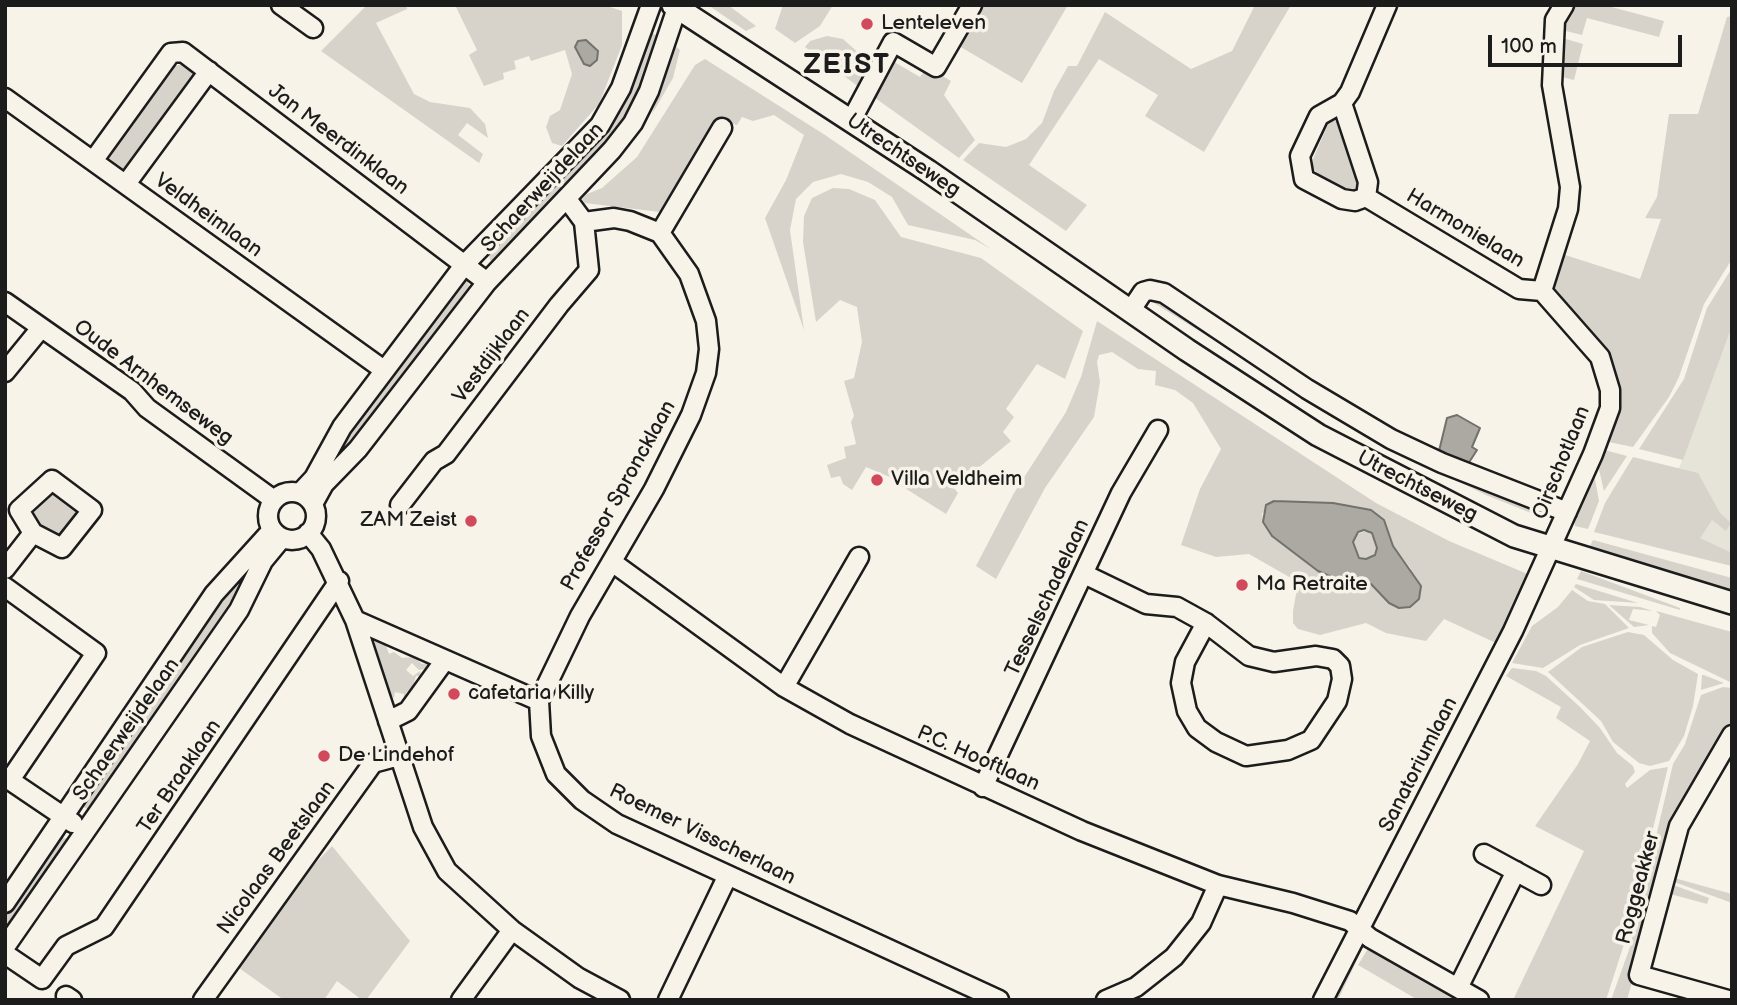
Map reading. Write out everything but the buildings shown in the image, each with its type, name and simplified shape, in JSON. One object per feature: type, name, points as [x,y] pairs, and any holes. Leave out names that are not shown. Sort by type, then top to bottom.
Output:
[{"type":"main road","name":"Utrechtseweg","points":[[676,6],[1330,442],[1514,536],[1732,603]]},
{"type":"street","points":[[281,5],[313,28]]},
{"type":"street","name":"Schaerweijdelaan","points":[[306,499],[314,478],[342,427],[465,264],[600,125],[621,88],[651,5]]},
{"type":"street","points":[[851,121],[893,42],[936,67],[972,5]]},
{"type":"street","name":"Harmonielaan","points":[[1387,5],[1350,92],[1342,103],[1320,116],[1300,156],[1300,169],[1304,179],[1312,186],[1342,199],[1355,201],[1366,197],[1520,289],[1542,290]]},
{"type":"street","points":[[1542,290],[1568,209],[1570,187],[1552,85],[1555,20],[1564,5]]},
{"type":"street","name":"Schaerweijdelaan","points":[[306,499],[358,449],[487,282],[612,150],[633,123],[649,91],[676,6]]},
{"type":"street","name":"Jan Meerdinklaan","points":[[93,161],[171,53],[183,52],[465,264]]},
{"type":"street","points":[[125,184],[209,71]]},
{"type":"street","name":"Veldheimlaan","points":[[5,98],[384,370]]},
{"type":"street","points":[[1342,103],[1368,182],[1366,197]]},
{"type":"street","points":[[567,199],[584,222],[614,218],[644,225],[660,233],[722,128]]},
{"type":"street","name":"Vestdijklaan","points":[[400,505],[434,461],[446,454],[559,305],[589,270],[584,222]]},
{"type":"street","name":"Professor Sproncklaan","points":[[539,701],[574,627],[691,415],[706,373],[709,349],[706,321],[688,274],[660,233]]},
{"type":"street","name":"Schaerweijdelaan","points":[[465,264],[487,282]]},
{"type":"street","name":"Utrechtseweg","points":[[1131,310],[1143,292],[1150,290],[1164,293],[1307,389],[1391,439],[1455,468],[1567,512]]},
{"type":"street","name":"Oirschotlaan","points":[[1542,290],[1600,357],[1610,390],[1610,408],[1603,429],[1551,548]]},
{"type":"street","name":"Oude Arnhemseweg","points":[[5,302],[132,391],[147,408],[274,500]]},
{"type":"street","points":[[5,372],[41,328]]},
{"type":"street","name":"Tesselschadelaan","points":[[984,787],[1122,494],[1158,430]]},
{"type":"street","points":[[285,493],[306,499],[316,519],[309,533],[291,540],[277,534],[268,516],[274,500],[285,493]]},
{"type":"street","points":[[5,569],[33,533]]},
{"type":"street","points":[[309,533],[339,581],[355,620],[423,827],[447,871],[512,930],[579,978],[620,1000]]},
{"type":"street","name":"Schaerweijdelaan","points":[[5,903],[214,594],[277,534]]},
{"type":"street","name":"Schaerweijdelaan","points":[[5,947],[239,610],[277,534]]},
{"type":"street","name":"Sanatoriumlaan","points":[[1323,1000],[1513,631],[1551,548]]},
{"type":"street","points":[[784,687],[859,557]]},
{"type":"street","name":"P.C. Hooftlaan","points":[[612,562],[784,687],[861,729],[984,787],[1219,886],[1293,903],[1350,921],[1370,938],[1479,1000]]},
{"type":"street","points":[[1084,574],[1146,604],[1177,607],[1206,623],[1249,656],[1274,662],[1317,656],[1333,659],[1340,666],[1342,679],[1337,701],[1311,740],[1287,750],[1246,756],[1216,743],[1197,728],[1186,711],[1181,683],[1185,662],[1206,623]]},
{"type":"street","name":"Ter Braaklaan","points":[[5,954],[42,979],[66,946],[104,927],[339,581]]},
{"type":"street","points":[[5,587],[96,653],[8,778],[84,831]]},
{"type":"street","points":[[355,620],[539,701]]},
{"type":"street","points":[[388,721],[408,711],[445,660]]},
{"type":"street","name":"Roemer Visscherlaan","points":[[539,701],[538,719],[547,755],[556,774],[582,800],[617,824],[999,1000]]},
{"type":"street","name":"Roggeakker","points":[[1728,1000],[1639,975],[1679,826],[1732,734]]},
{"type":"street","name":"Nicolaas Beetslaan","points":[[203,1000],[373,764],[398,756]]},
{"type":"street","points":[[1484,853],[1541,885]]},
{"type":"street","points":[[1458,988],[1516,871]]},
{"type":"street","points":[[668,1000],[728,875]]},
{"type":"street","points":[[1106,1000],[1136,987],[1174,957],[1201,923],[1219,886]]},
{"type":"street","points":[[461,1000],[512,930]]},
{"type":"shaded area","points":[[367,5],[406,5],[407,9],[376,23],[414,94],[430,102],[470,108],[485,124],[488,138],[467,123],[458,135],[483,154],[479,163],[321,51]]},
{"type":"shaded area","points":[[455,5],[604,5],[622,11],[622,45],[599,104],[562,146],[552,143],[546,127],[550,116],[560,110],[572,74],[565,50],[531,61],[529,56],[514,61],[516,69],[503,73],[504,79],[484,86],[469,55],[477,50]]},
{"type":"shaded area","points":[[708,5],[728,5],[756,26],[746,31]]},
{"type":"shaded area","points":[[783,5],[833,5],[820,26],[795,43],[775,29]]},
{"type":"shaded area","points":[[983,5],[1068,5],[1022,83],[959,46]]},
{"type":"shaded area","points":[[1255,5],[1291,5],[1204,152],[1145,116],[1158,95],[1099,59],[1029,165],[1087,205],[1066,231],[963,160],[979,143],[1006,147],[1026,139],[1042,123],[1054,91],[1068,66],[1077,66],[1105,12],[1191,69],[1232,51]]},
{"type":"shaded area","points":[[1574,5],[1604,5],[1664,21],[1659,37],[1587,18],[1582,35],[1562,30]]},
{"type":"shaded area","points":[[1732,16],[1732,259],[1704,304],[1679,377],[1669,397],[1633,447],[1604,441],[1609,355],[1588,328],[1554,294],[1553,284],[1559,253],[1640,279],[1661,219],[1645,218],[1657,197],[1669,114],[1698,114],[1727,17]]},
{"type":"shaded area","points":[[648,31],[656,35],[641,82],[616,134],[599,156],[495,261],[490,260],[488,249],[593,139]]},
{"type":"shaded area","points":[[827,36],[843,39],[871,64],[863,90],[805,47],[810,41]]},
{"type":"shaded area","points":[[1559,37],[1583,44],[1574,80],[1558,76]]},
{"type":"shaded area","points":[[586,40],[598,51],[597,60],[590,66],[584,64],[575,47],[578,41]]},
{"type":"shaded area","points":[[675,46],[680,50],[673,78],[652,114]]},
{"type":"shaded area","points":[[705,59],[825,135],[991,249],[975,240],[908,225],[892,197],[868,182],[841,174],[813,182],[796,199],[790,230],[804,330],[765,218],[786,180],[804,135],[774,115],[753,121],[742,117],[737,125],[721,121],[669,210],[660,212],[585,203],[582,199],[587,194],[602,188],[637,157],[695,65]]},
{"type":"shaded area","points":[[889,59],[920,77],[927,67],[951,81],[944,95],[975,140],[959,158],[871,95]]},
{"type":"shaded area","points":[[185,63],[194,71],[196,80],[130,173],[107,159],[106,154],[169,68]]},
{"type":"shaded area","points":[[1339,120],[1361,193],[1356,195],[1325,182],[1313,168],[1313,159],[1329,122]]},
{"type":"shaded area","points":[[833,188],[849,189],[875,200],[901,237],[981,258],[1083,331],[1065,379],[1037,364],[1006,409],[1014,417],[1003,432],[1011,441],[954,488],[958,493],[946,514],[900,485],[899,481],[866,467],[852,490],[843,484],[840,476],[831,478],[827,465],[846,458],[844,447],[856,444],[851,422],[854,416],[844,381],[854,378],[862,342],[857,307],[840,300],[816,322],[803,242],[804,216],[812,198]]},
{"type":"shaded area","points":[[1732,268],[1732,326],[1683,460],[1639,449],[1684,379],[1707,308]]},
{"type":"shaded area","points":[[467,279],[471,292],[354,445],[322,479],[345,434],[460,282]]},
{"type":"shaded area","points":[[1160,298],[1332,409],[1546,512],[1536,515],[1486,495],[1385,446],[1154,303]]},
{"type":"shaded area","points":[[1097,321],[1376,503],[1449,541],[1530,575],[1496,643],[1444,619],[1426,641],[1386,633],[1366,623],[1320,635],[1298,629],[1293,623],[1297,589],[1291,578],[1249,554],[1216,557],[1181,545],[1200,489],[1221,449],[1193,403],[1175,390],[1155,385],[1156,371],[1138,369],[1112,352],[1099,355],[1097,362],[1100,382],[1094,417],[1045,488],[996,579],[976,566],[1014,493],[1066,412],[1081,377]],"holes":[[[1312,503],[1333,503],[1384,520],[1393,546],[1411,569],[1389,603],[1371,584],[1352,586],[1318,571],[1272,536],[1263,522],[1262,513]]]},
{"type":"shaded area","points":[[1732,326],[1732,566],[1650,546]]},
{"type":"shaded area","points":[[1457,415],[1480,428],[1472,447],[1477,450],[1468,464],[1439,451],[1447,418]]},
{"type":"shaded area","points":[[1601,449],[1627,456],[1604,491],[1597,461]]},
{"type":"shaded area","points":[[1633,457],[1698,473],[1720,513],[1731,523],[1726,531],[1712,520],[1700,538],[1732,553],[1732,566],[1594,532],[1605,503]]},
{"type":"shaded area","points":[[1593,468],[1599,501],[1588,529],[1575,526],[1573,517]]},
{"type":"shaded area","points":[[55,486],[87,512],[60,538],[35,523],[29,514]]},
{"type":"shaded area","points":[[1274,501],[1333,503],[1371,510],[1384,520],[1393,546],[1421,586],[1419,599],[1410,607],[1399,608],[1389,603],[1371,584],[1352,586],[1318,571],[1272,536],[1263,522],[1266,505]],"holes":[[[1364,530],[1372,533],[1377,548],[1375,555],[1366,559],[1359,558],[1353,542],[1358,532]]]},
{"type":"shaded area","points":[[1365,532],[1374,536],[1378,545],[1374,554],[1365,558],[1356,554],[1352,545],[1356,536]]},
{"type":"shaded area","points":[[1593,540],[1732,578],[1732,596],[1671,571],[1590,546]]},
{"type":"shaded area","points":[[254,562],[236,603],[91,811],[76,803],[229,585]]},
{"type":"shaded area","points":[[1581,571],[1680,608],[1680,610],[1577,579]]},
{"type":"shaded area","points":[[1576,584],[1638,603],[1594,600],[1574,587]]},
{"type":"shaded area","points":[[1572,590],[1588,601],[1605,604],[1629,628],[1580,645],[1543,668],[1512,663],[1532,626],[1558,607]]},
{"type":"shaded area","points":[[1609,605],[1640,607],[1653,611],[1633,609],[1629,620],[1649,625],[1634,627]]},
{"type":"shaded area","points":[[1656,611],[1732,632],[1732,683],[1670,653],[1652,633],[1652,626],[1656,627],[1660,615]]},
{"type":"shaded area","points":[[1628,632],[1644,635],[1673,660],[1698,674],[1693,706],[1684,736],[1669,761],[1650,766],[1639,763],[1613,742],[1601,721],[1548,672],[1582,647]]},
{"type":"shaded area","points":[[376,640],[384,640],[389,654],[394,652],[402,658],[414,657],[422,664],[427,663],[423,654],[429,659],[432,668],[419,670],[412,663],[406,670],[413,676],[420,671],[421,676],[416,676],[413,686],[406,693],[407,697],[416,696],[408,702],[403,703],[404,694],[395,692],[394,698],[388,693],[373,645]]},
{"type":"shaded area","points":[[1512,668],[1536,671],[1546,676],[1580,707],[1600,728],[1617,753],[1633,766],[1635,772],[1625,784],[1627,788],[1650,770],[1668,767],[1627,935],[1606,1000],[1513,1000],[1584,851],[1535,826],[1578,764],[1590,741],[1556,718],[1561,707],[1506,676]]},
{"type":"shaded area","points":[[1704,675],[1724,683],[1701,690]]},
{"type":"shaded area","points":[[1723,687],[1732,688],[1732,727],[1676,824],[1627,1000],[1611,1000],[1630,947],[1673,764],[1685,744],[1701,695]]},
{"type":"shaded area","points":[[58,834],[71,842],[12,932],[5,927],[5,915]]},
{"type":"shaded area","points":[[332,846],[410,941],[366,1000],[362,1000],[337,981],[324,1000],[284,1000],[239,968],[311,868]]},
{"type":"shaded area","points":[[1667,876],[1732,894],[1732,903],[1666,879]]},
{"type":"shaded area","points":[[1665,882],[1709,898],[1707,904],[1663,892]]},
{"type":"shaded area","points":[[1366,941],[1338,1000],[1329,1000],[1360,942]]},
{"type":"shaded area","points":[[1369,947],[1458,997],[1457,1000],[1418,1000],[1358,965]]},
{"type":"place","name":"Lenteleven","points":[[867,24]]},
{"type":"place","name":"Villa Veldheim","points":[[877,480]]},
{"type":"place","name":"ZAM Zeist","points":[[471,521]]},
{"type":"place","name":"Ma Retraite","points":[[1242,585]]},
{"type":"place","name":"cafetaria Killy","points":[[454,694]]},
{"type":"place","name":"De Lindehof","points":[[324,756]]},
{"type":"district","name":"ZEIST","points":[[847,66]]}]
